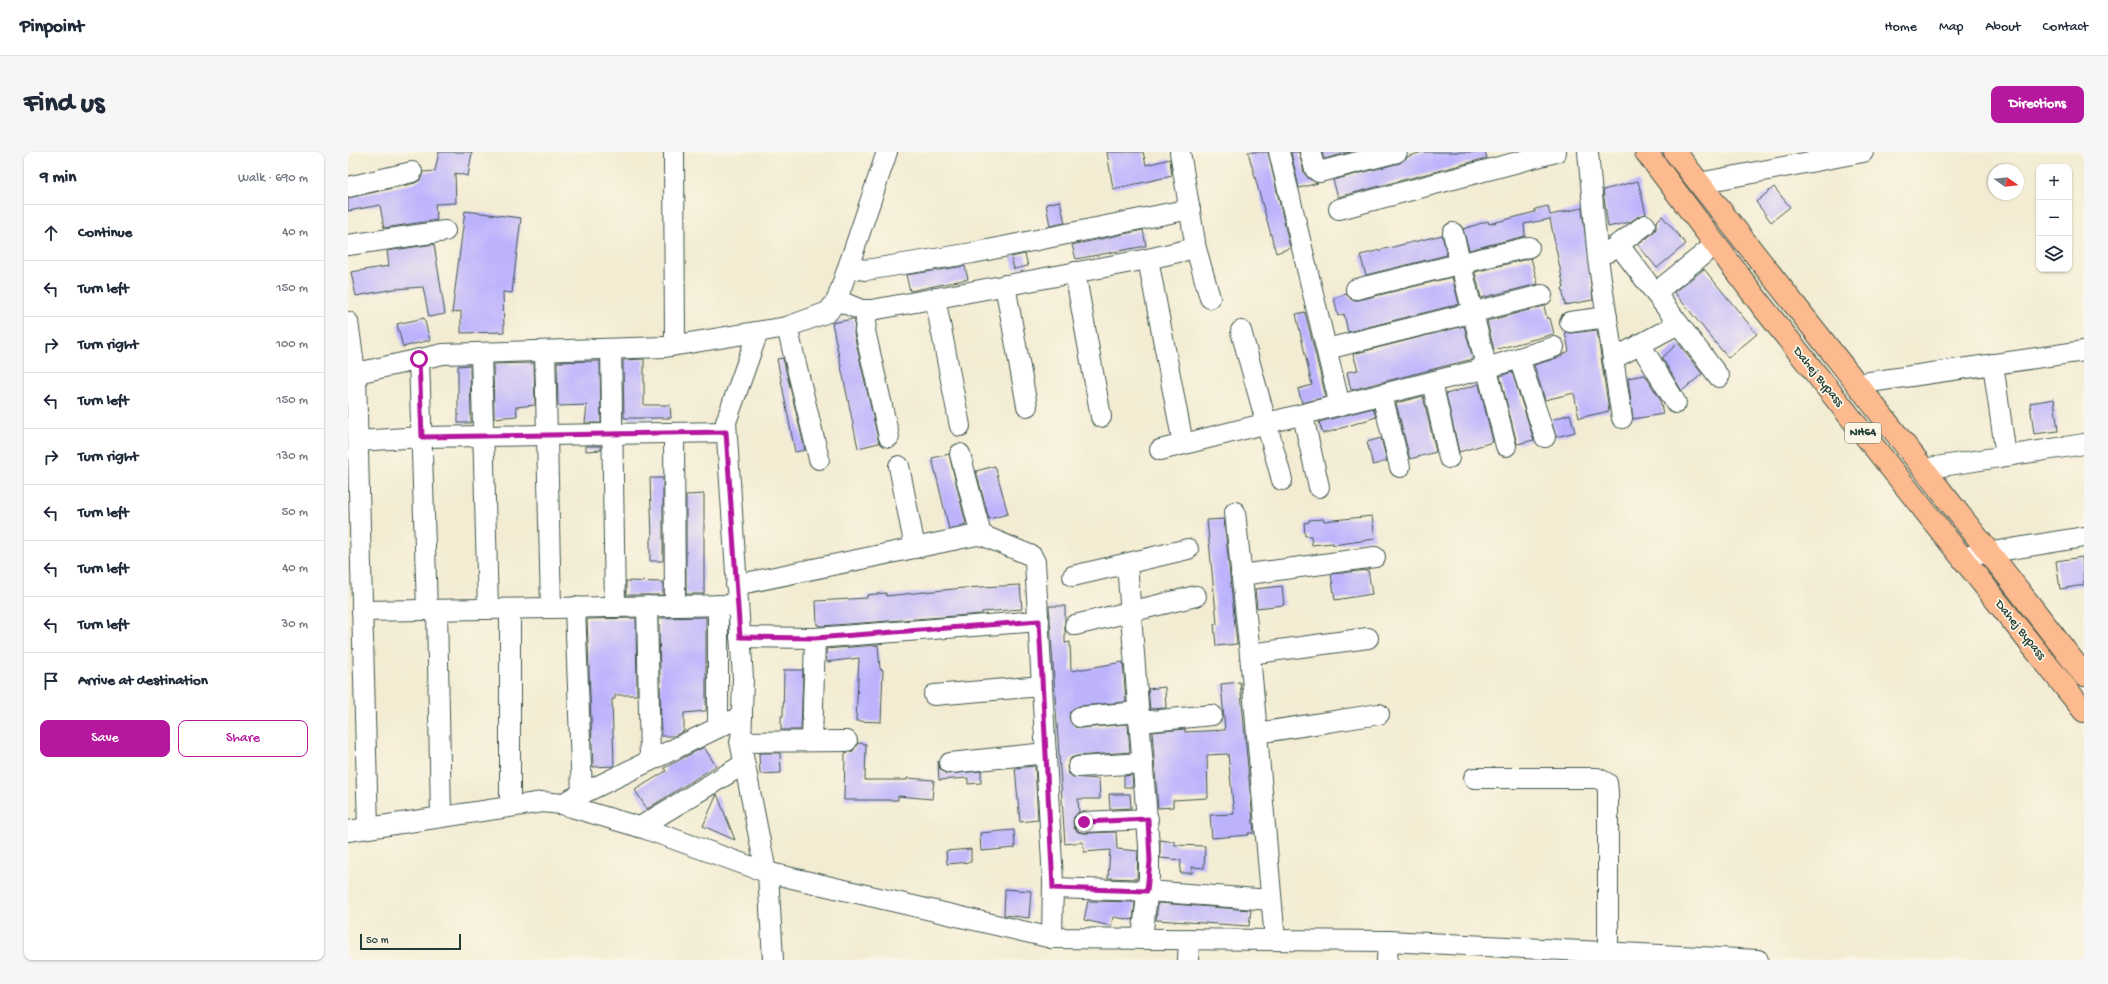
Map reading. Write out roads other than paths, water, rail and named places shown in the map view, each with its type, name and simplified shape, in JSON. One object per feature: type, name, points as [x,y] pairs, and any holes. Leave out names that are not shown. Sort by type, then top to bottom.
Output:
[{"type":"highway","name":"Dahej Bypass","points":[[1646,152],[1762,306],[2084,711]]},
{"type":"highway","name":"Dahej Bypass","points":[[1675,152],[1856,384],[1989,551],[2084,675]]},
{"type":"street","points":[[674,152],[675,345]]},
{"type":"street","points":[[352,374],[443,354],[656,348],[787,327],[828,312],[838,300],[887,152]]},
{"type":"street","points":[[1180,152],[1195,245],[1210,298]]},
{"type":"street","points":[[1279,152],[1340,406]]},
{"type":"street","points":[[1310,152],[1315,169],[1319,172],[1397,152]]},
{"type":"street","points":[[1339,209],[1556,152]]},
{"type":"street","points":[[1588,152],[1598,259],[1622,418]]},
{"type":"street","points":[[1699,183],[1863,152]]},
{"type":"street","points":[[348,187],[412,172]]},
{"type":"street","points":[[849,265],[862,270],[972,253],[1190,209]]},
{"type":"street","points":[[1598,259],[1645,225]]},
{"type":"street","points":[[348,245],[445,231]]},
{"type":"street","points":[[1453,233],[1506,446]]},
{"type":"street","points":[[1618,244],[1718,377]]},
{"type":"street","points":[[1655,293],[1716,244]]},
{"type":"street","points":[[838,300],[867,310],[1148,259],[1191,249],[1195,245]]},
{"type":"street","points":[[1356,289],[1460,262],[1529,247]]},
{"type":"street","points":[[1148,259],[1183,444]]},
{"type":"street","points":[[1075,272],[1101,417]]},
{"type":"street","points":[[1005,285],[1027,406]]},
{"type":"street","points":[[1327,350],[1542,295]]},
{"type":"street","points":[[935,298],[960,426]]},
{"type":"street","points":[[867,310],[865,331],[889,438]]},
{"type":"street","points":[[1570,322],[1607,317]]},
{"type":"street","points":[[348,322],[358,441],[357,741],[368,828]]},
{"type":"street","points":[[1613,359],[1678,324]]},
{"type":"street","points":[[787,327],[819,458]]},
{"type":"street","points":[[1241,331],[1282,480]]},
{"type":"street","points":[[718,727],[730,598],[726,432],[727,414],[758,332]]},
{"type":"street","points":[[1640,344],[1676,403]]},
{"type":"street","points":[[1160,450],[1303,416],[1487,368],[1554,347]]},
{"type":"street","points":[[611,349],[614,607]]},
{"type":"street","points":[[545,351],[551,608]]},
{"type":"street","points":[[1856,384],[2084,351]]},
{"type":"street","points":[[481,352],[488,609]]},
{"type":"street","points":[[1519,358],[1544,437]]},
{"type":"street","points":[[419,359],[441,816]]},
{"type":"street","points":[[1993,364],[2006,456]]},
{"type":"street","points":[[1432,382],[1449,458]]},
{"type":"street","points":[[1382,395],[1400,467]]},
{"type":"street","points":[[1303,416],[1319,487]]},
{"type":"street","points":[[358,441],[422,437],[726,432]]},
{"type":"street","points":[[674,433],[675,606]]},
{"type":"street","points":[[1923,469],[2084,444]]},
{"type":"street","points":[[960,454],[980,535]]},
{"type":"street","points":[[899,466],[915,548]]},
{"type":"street","points":[[1235,512],[1250,654],[1275,940]]},
{"type":"street","points":[[358,606],[432,610],[675,606],[730,598],[915,548],[980,535],[1029,554],[1034,559],[1039,621],[1053,888],[1052,938]]},
{"type":"street","points":[[1962,557],[1989,551],[2084,537]]},
{"type":"street","points":[[1073,576],[1188,549]]},
{"type":"street","points":[[1241,575],[1375,557]]},
{"type":"street","points":[[1126,564],[1148,819],[1150,861],[1142,939]]},
{"type":"street","points":[[1076,625],[1131,613],[1196,596]]},
{"type":"street","points":[[730,598],[740,637],[743,678],[740,742],[767,872],[773,960]]},
{"type":"street","points":[[647,606],[650,760]]},
{"type":"street","points":[[575,607],[582,794]]},
{"type":"street","points":[[510,609],[510,806]]},
{"type":"street","points":[[740,637],[815,638],[1039,621]]},
{"type":"street","points":[[812,741],[815,638]]},
{"type":"street","points":[[1250,654],[1368,638]]},
{"type":"street","points":[[934,694],[1042,686]]},
{"type":"street","points":[[1257,733],[1379,714]]},
{"type":"street","points":[[1080,718],[1212,715]]},
{"type":"street","points":[[561,804],[742,716]]},
{"type":"street","points":[[740,742],[847,741]]},
{"type":"street","points":[[950,763],[1046,753]]},
{"type":"street","points":[[1078,767],[1143,763]]},
{"type":"street","points":[[640,827],[744,764]]},
{"type":"street","points":[[1474,778],[1597,778],[1607,784],[1618,955]]},
{"type":"street","points":[[348,831],[543,802],[561,804],[640,827],[767,872],[1052,938],[1275,940],[1388,950],[1584,956],[1618,955],[1758,960]]},
{"type":"street","points":[[1084,822],[1148,819]]},
{"type":"street","points":[[1053,888],[1147,891],[1271,900]]},
{"type":"street","points":[[1188,960],[1190,939]]}]
